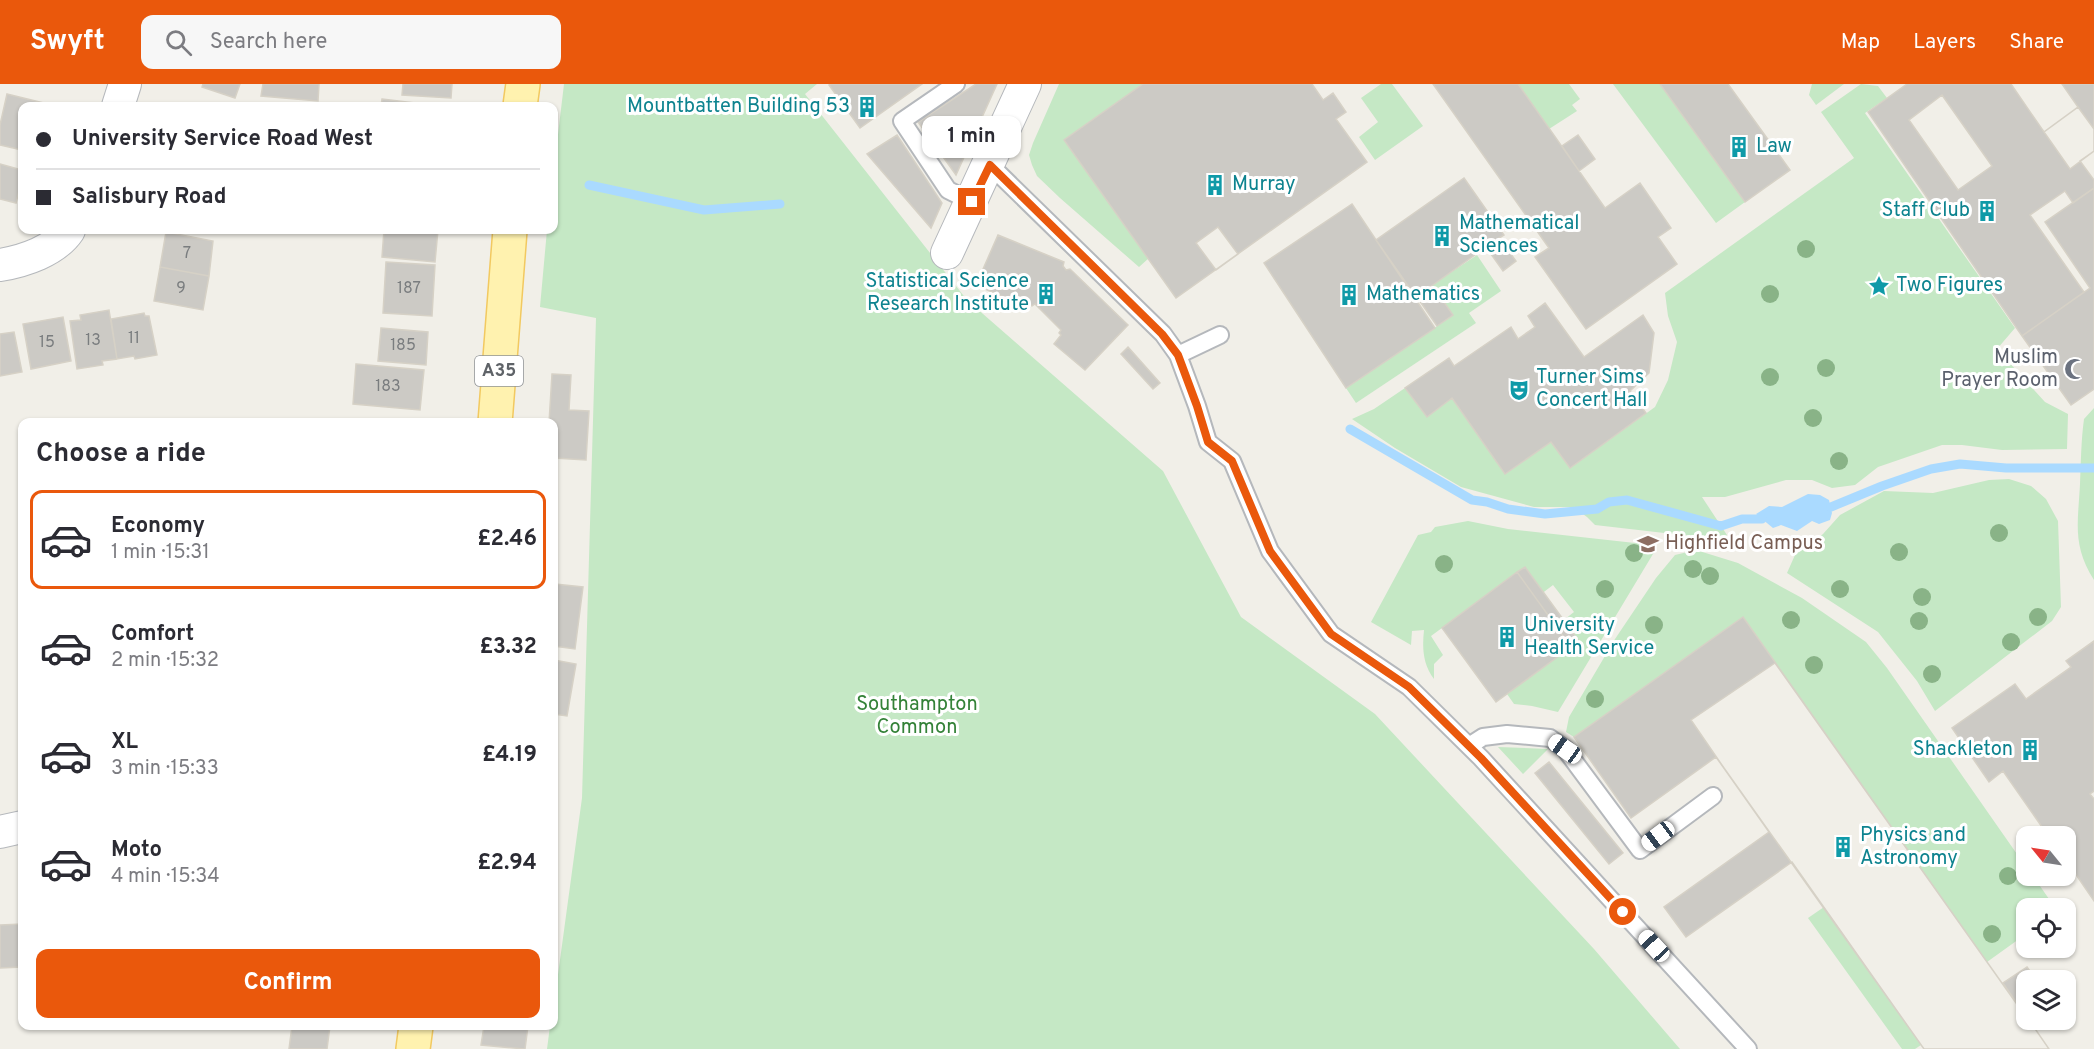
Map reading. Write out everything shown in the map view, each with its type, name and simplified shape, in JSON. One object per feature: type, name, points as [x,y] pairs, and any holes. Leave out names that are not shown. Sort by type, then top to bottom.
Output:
[{"type":"main road","points":[[521,102],[524,84]]},
{"type":"main road","name":"A35","points":[[495,418],[510,234]]},
{"type":"main road","points":[[413,1049],[415,1030]]},
{"type":"street","points":[[119,102],[124,84]]},
{"type":"street","points":[[947,253],[990,165],[1025,84]]},
{"type":"street","points":[[0,265],[39,255],[67,234]]},
{"type":"street","points":[[0,832],[18,828]]},
{"type":"lane","points":[[956,84],[902,121],[948,190],[972,202]]},
{"type":"lane","points":[[990,165],[1140,310],[1178,355],[1208,442],[1232,461],[1270,551],[1331,634],[1409,687],[1469,746],[1748,1049]]},
{"type":"lane","points":[[1178,355],[1220,335]]},
{"type":"lane","points":[[1469,746],[1483,737],[1507,734],[1550,738],[1565,749],[1640,850],[1713,796]]},
{"type":"green space","name":"Southampton Common","points":[[564,84],[817,84],[805,94],[967,300],[1163,471],[1241,617],[1375,714],[1594,949],[1680,1049],[547,1049],[549,1030],[558,1030],[558,975],[582,798],[596,318],[540,307],[547,234],[558,234],[558,134]]},
{"type":"green space","points":[[1059,84],[1143,84],[1065,140],[1149,258],[1139,267],[1060,198],[1037,176],[1032,165],[1029,155],[1033,143]]},
{"type":"green space","points":[[1381,84],[1392,84],[1423,126],[1375,160],[1359,137],[1378,122],[1361,98]]},
{"type":"green space","points":[[1518,84],[1569,84],[1580,99],[1572,105],[1577,111],[1549,129]]},
{"type":"green space","points":[[1613,84],[1660,84],[1745,202],[1716,223]]},
{"type":"green space","points":[[1812,84],[1844,84],[1816,105],[1809,95]]},
{"type":"green space","points":[[1861,84],[1878,86],[1887,98],[1865,113],[2015,328],[1997,349],[2045,402],[2068,414],[2067,449],[2002,450],[1942,445],[1878,467],[1855,485],[1832,488],[1812,480],[1786,480],[1725,497],[1702,497],[1727,535],[1725,540],[1595,525],[1573,507],[1534,507],[1461,487],[1395,448],[1352,419],[1374,409],[1405,388],[1427,417],[1452,398],[1505,474],[1551,442],[1570,468],[1655,407],[1668,380],[1677,342],[1668,316],[1665,293],[1854,158],[1821,112]]},
{"type":"green space","points":[[1477,255],[1501,291],[1469,313],[1476,323],[1356,403],[1346,388],[1452,316],[1432,285]]},
{"type":"green space","points":[[2094,408],[2094,580],[2082,556],[2078,522],[2084,419]]},
{"type":"green space","points":[[2009,479],[2031,486],[2046,499],[2058,521],[2061,607],[2052,621],[1935,711],[1917,681],[1878,632],[1787,573],[1795,555],[1823,534],[1840,515],[1884,491],[1933,493],[1989,480]]},
{"type":"green space","points":[[1468,521],[1508,529],[1644,544],[1656,549],[1558,712],[1514,704],[1507,694],[1556,626],[1574,612],[1553,585],[1536,598],[1517,573],[1431,636],[1443,655],[1434,664],[1434,679],[1424,656],[1424,630],[1412,631],[1411,645],[1371,622],[1418,535],[1431,532],[1435,527]]},
{"type":"green space","points":[[1696,550],[1738,563],[1802,598],[1866,642],[1887,668],[2016,853],[2016,886],[2040,886],[2048,898],[2016,898],[2016,941],[1987,962],[1743,617],[1574,737],[1566,732],[1569,717],[1615,639],[1656,578],[1675,555]]},
{"type":"green space","points":[[1498,747],[1548,749],[1523,774]]},
{"type":"green space","points":[[1824,907],[1921,1045],[1915,1049],[1902,1049],[1808,918]]},
{"type":"water","points":[[1808,494],[1820,495],[1829,500],[1832,513],[1830,520],[1819,524],[1812,521],[1797,531],[1781,525],[1773,528],[1756,514],[1769,506],[1782,507]]},
{"type":"building","points":[[203,84],[240,84],[235,98],[202,87]]},
{"type":"building","points":[[263,84],[319,84],[318,101],[261,96]]},
{"type":"building","points":[[403,84],[452,84],[451,98],[402,95]]},
{"type":"building","name":"Mountbatten Building 53","points":[[922,84],[860,128],[829,85]]},
{"type":"building","points":[[976,84],[997,84],[956,175],[918,122]]},
{"type":"building","name":"Murray","points":[[1143,84],[1312,84],[1323,100],[1333,93],[1346,112],[1336,119],[1367,162],[1176,298],[1064,140]]},
{"type":"building","points":[[1433,84],[1518,84],[1605,208],[1640,183],[1671,228],[1658,237],[1677,264],[1586,329],[1535,257],[1549,248]]},
{"type":"building","name":"Law","points":[[1660,84],[1728,84],[1790,170],[1745,202]]},
{"type":"building","name":"Staff Club","points":[[1907,84],[2011,84],[2044,132],[2078,107],[2062,84],[2094,84],[2094,151],[2080,161],[2094,180],[2094,188],[2073,203],[2065,191],[2030,215],[2084,292],[2022,336],[1868,112]],"holes":[[[1942,95],[1992,166],[1958,190],[1909,120]]]},
{"type":"building","points":[[7,94],[40,102],[18,102],[18,149],[0,145],[0,125]]},
{"type":"building","points":[[382,99],[407,102],[382,102]]},
{"type":"building","points":[[2078,107],[2094,129],[2094,151],[2070,169],[2044,132]]},
{"type":"building","points":[[897,135],[942,203],[931,228],[867,154]]},
{"type":"building","points":[[1578,135],[1595,159],[1579,171],[1562,146]]},
{"type":"building","points":[[0,164],[18,169],[16,203],[0,199]]},
{"type":"building","name":"Mathematical Sciences","points":[[1464,178],[1504,235],[1499,238],[1516,261],[1503,271],[1486,247],[1416,297],[1376,240]]},
{"type":"building","points":[[2094,188],[2094,389],[2071,405],[2022,336],[2090,288],[2045,222]]},
{"type":"building","name":"Mathematics","points":[[1352,204],[1435,328],[1346,388],[1264,263]]},
{"type":"building","points":[[1218,227],[1238,254],[1216,270],[1196,243]]},
{"type":"building","points":[[166,234],[213,241],[209,276],[160,267]]},
{"type":"building","points":[[384,234],[438,234],[435,262],[382,257]]},
{"type":"building","name":"Statistical Science Research Institute","points":[[998,235],[1064,262],[1063,266],[1066,270],[1070,269],[1128,325],[1085,370],[1054,344],[1061,335],[1059,333],[1061,330],[1035,304],[1032,306],[1026,303],[1024,306],[976,285]]},
{"type":"building","points":[[386,262],[435,265],[432,316],[383,313]]},
{"type":"building","points":[[160,267],[209,276],[203,310],[154,301]]},
{"type":"building","points":[[1435,289],[1453,315],[1437,326],[1419,300]]},
{"type":"building","name":"Turner Sims Concert Hall","points":[[1545,303],[1584,357],[1643,315],[1654,333],[1649,373],[1630,391],[1646,413],[1570,468],[1551,442],[1505,474],[1452,398],[1427,417],[1405,388],[1449,358],[1454,366],[1511,327],[1518,339],[1535,327],[1528,316]]},
{"type":"building","points":[[109,310],[117,359],[102,361],[103,365],[77,369],[70,321],[81,320],[80,315]]},
{"type":"building","points":[[144,313],[145,316],[149,316],[157,355],[117,359],[111,319]]},
{"type":"building","points":[[63,317],[71,361],[31,369],[23,324]]},
{"type":"building","points":[[381,328],[428,332],[426,365],[378,361]]},
{"type":"building","points":[[14,332],[22,372],[0,376],[0,334]]},
{"type":"building","points":[[1128,347],[1160,383],[1153,389],[1121,354]]},
{"type":"building","points":[[356,364],[424,370],[420,410],[353,404]]},
{"type":"building","points":[[552,374],[571,375],[569,410],[589,411],[586,460],[558,458],[558,418],[549,418]]},
{"type":"building","points":[[1525,567],[1579,641],[1571,647],[1517,572]]},
{"type":"building","name":"University Health Service","points":[[1517,572],[1571,647],[1496,702],[1442,628]]},
{"type":"building","points":[[558,584],[583,587],[575,649],[558,647]]},
{"type":"building","name":"Physics and Astronomy","points":[[1743,617],[2016,1003],[2016,1030],[2036,1030],[2049,1049],[1924,1049],[1792,862],[1686,937],[1664,907],[1769,832],[1716,757],[1631,818],[1574,737]]},
{"type":"building","name":"Shackleton","points":[[2094,641],[2094,791],[2090,794],[2094,799],[2094,901],[2076,875],[2076,826],[2041,826],[2003,771],[1989,782],[1952,728],[2015,684],[2026,699],[2071,667],[2066,661]]},
{"type":"building","points":[[558,661],[576,664],[567,716],[558,715]]},
{"type":"building","name":"Physics and Astronomy","points":[[1775,663],[2016,1003],[2016,1030],[2036,1030],[2049,1049],[1924,1049],[1691,720]]},
{"type":"building","points":[[1549,762],[1623,853],[1609,864],[1535,773]]},
{"type":"building","points":[[18,924],[18,967],[0,968],[0,925]]},
{"type":"building","points":[[2016,974],[2016,1002],[2003,983]]},
{"type":"building","points":[[291,1030],[329,1030],[327,1049],[289,1049]]},
{"type":"building","points":[[483,1030],[527,1030],[525,1049],[481,1045]]},
{"type":"waterway","points":[[589,185],[704,210],[780,204]]},
{"type":"waterway","points":[[1350,429],[1472,500],[1508,509],[1545,514],[1597,509],[1609,502],[1627,500],[1721,526],[1742,519],[1762,519]]},
{"type":"waterway","points":[[1831,507],[1931,469],[1960,464],[2006,468],[2094,468]]},
{"type":"place","name":"Mountbatten Building 53","points":[[867,107]]},
{"type":"place","name":"Law","points":[[1739,147]]},
{"type":"place","name":"Murray","points":[[1215,185]]},
{"type":"place","name":"Staff Club","points":[[1987,211]]},
{"type":"place","name":"Mathematical Sciences","points":[[1442,236]]},
{"type":"place","name":"Two Figures","points":[[1879,286]]},
{"type":"place","name":"Statistical Science Research Institute","points":[[1046,294]]},
{"type":"place","name":"Mathematics","points":[[1349,295]]},
{"type":"place","name":"Muslim Prayer Room","points":[[2075,369]]},
{"type":"place","name":"Turner Sims Concert Hall","points":[[1519,390]]},
{"type":"place","name":"Highfield Campus","points":[[1648,544]]},
{"type":"place","name":"University Health Service","points":[[1507,637]]},
{"type":"place","name":"Shackleton","points":[[2030,750]]},
{"type":"place","name":"Physics and Astronomy","points":[[1843,847]]},
{"type":"route","points":[[972,202],[990,165],[1140,310],[1178,355],[1208,442],[1232,461],[1270,551],[1331,634],[1409,687],[1481,758],[1623,912]]}]
